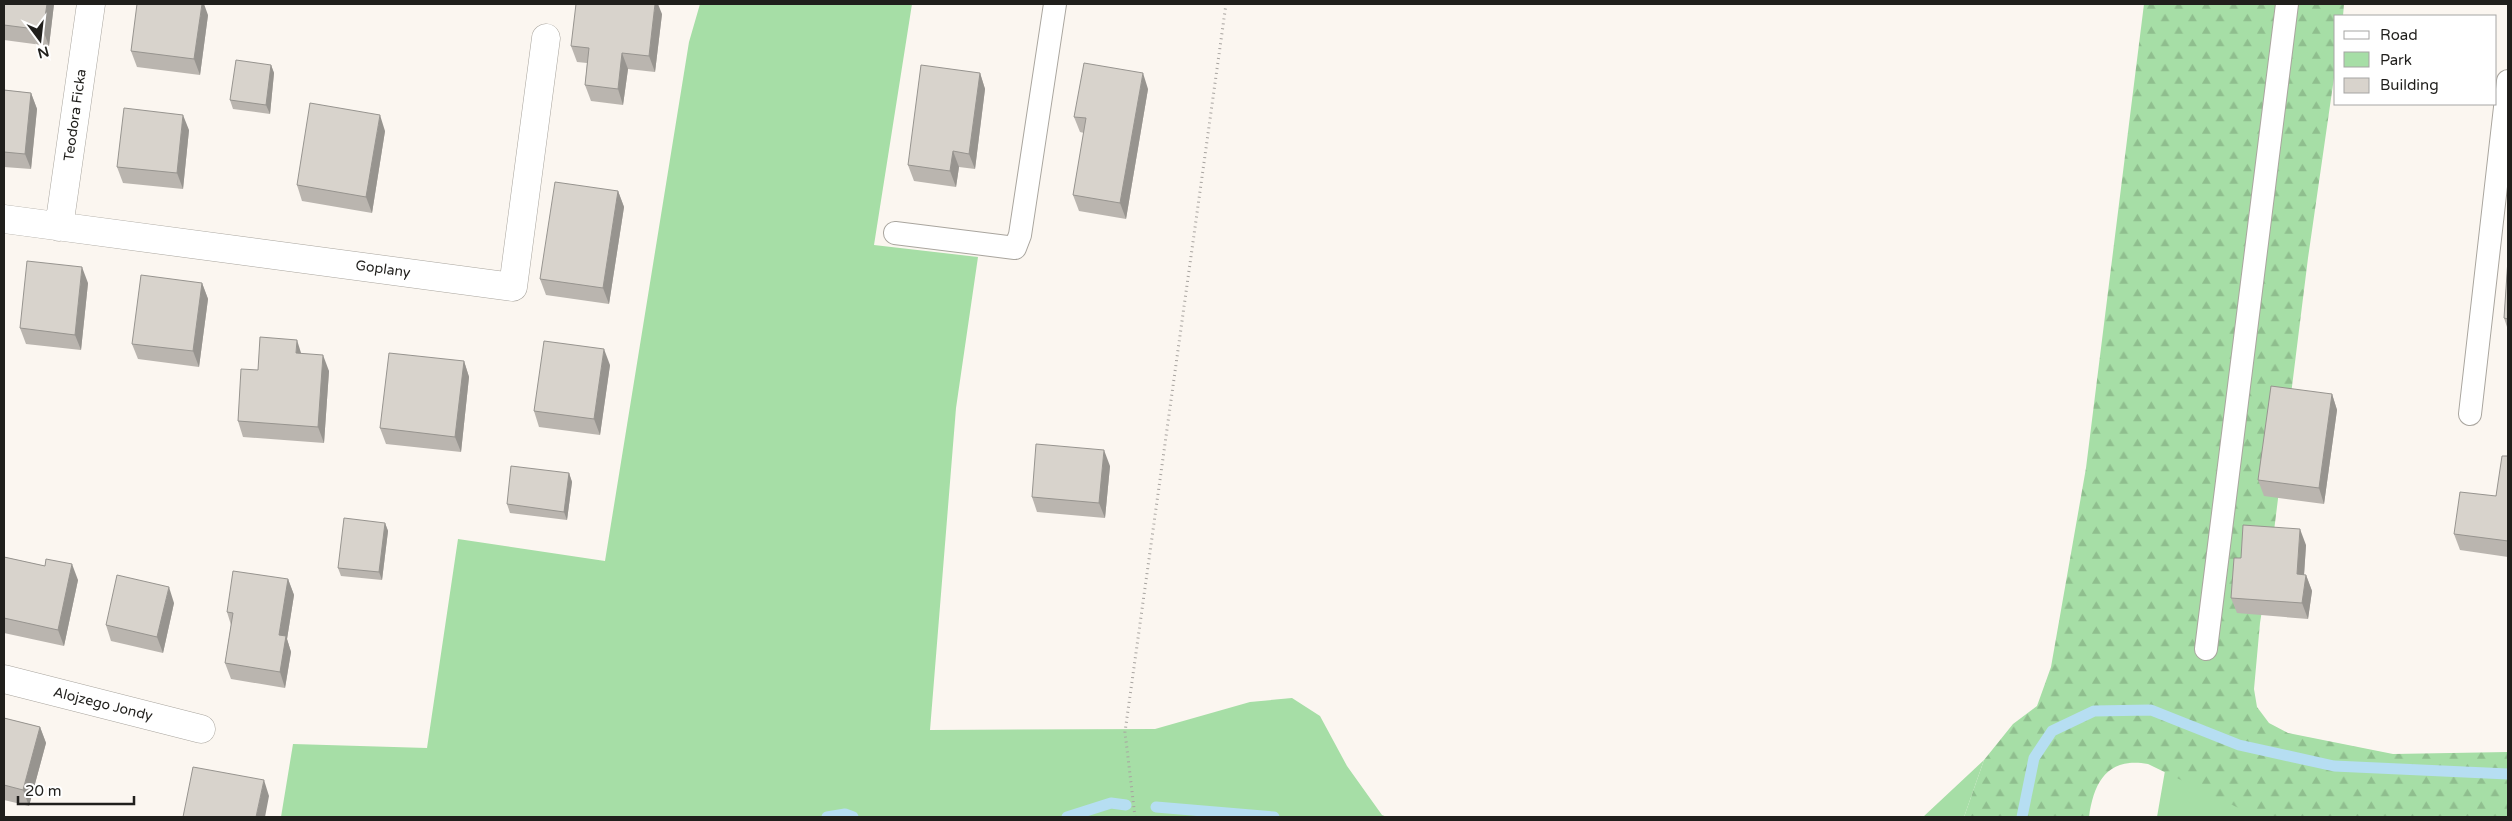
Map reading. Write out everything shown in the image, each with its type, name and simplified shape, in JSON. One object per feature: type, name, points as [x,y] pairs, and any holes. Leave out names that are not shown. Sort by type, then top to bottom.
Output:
[{"type":"street","name":"Teodora Ficka","points":[[58,227],[91,4]]},
{"type":"street","name":"Goplany","points":[[4,219],[513,287],[546,38]]},
{"type":"street","name":"Alojzego Jondy","points":[[4,679],[201,729]]},
{"type":"lane","points":[[895,233],[1015,248],[1020,235],[1055,4]]},
{"type":"lane","points":[[2206,649],[2288,4]]},
{"type":"lane","points":[[2470,414],[2508,80]]},
{"type":"path","points":[[1135,817],[1125,732],[1226,4]]},
{"type":"green space","points":[[700,4],[912,4],[874,245],[978,257],[956,408],[930,730],[1155,729],[1250,702],[1292,698],[1320,716],[1347,766],[1382,815],[1387,817],[281,817],[293,744],[427,748],[458,539],[605,561],[689,42]]},
{"type":"green space","points":[[2144,4],[2344,4],[2343,15],[2334,15],[2334,78],[2308,258],[2272,547],[2260,623],[2254,689],[2257,707],[2269,723],[2288,733],[2393,754],[2508,752],[2508,817],[2257,817],[2148,764],[2134,763],[2123,764],[2105,774],[2095,793],[2089,817],[1964,817],[1984,760],[2013,724],[2037,706],[2051,667],[2086,468]]},
{"type":"green space","points":[[1984,760],[1964,817],[1923,817]]},
{"type":"green space","points":[[2166,765],[2259,817],[2157,817]]},
{"type":"building","points":[[4,4],[47,4],[43,30],[4,25]]},
{"type":"building","points":[[137,4],[202,4],[194,59],[131,51]]},
{"type":"building","points":[[576,4],[655,4],[649,56],[622,53],[618,89],[585,85],[589,48],[571,46]]},
{"type":"building","points":[[236,60],[271,65],[266,105],[230,100]]},
{"type":"building","points":[[1084,63],[1143,73],[1120,203],[1073,195],[1086,118],[1074,117]]},
{"type":"building","points":[[921,65],[980,73],[969,154],[953,151],[950,171],[908,165]]},
{"type":"building","points":[[4,90],[31,93],[25,154],[4,152]]},
{"type":"building","points":[[310,103],[380,115],[366,197],[297,185]]},
{"type":"building","points":[[124,108],[183,115],[177,173],[117,167]]},
{"type":"building","points":[[555,182],[618,191],[603,288],[540,279]]},
{"type":"building","points":[[2508,259],[2508,319],[2504,318]]},
{"type":"building","points":[[27,261],[82,267],[75,335],[20,328]]},
{"type":"building","points":[[141,275],[202,283],[193,351],[132,344]]},
{"type":"building","points":[[260,337],[297,340],[296,353],[323,355],[318,427],[238,421],[241,369],[258,370]]},
{"type":"building","points":[[544,341],[604,349],[594,419],[534,411]]},
{"type":"building","points":[[389,353],[464,361],[455,437],[380,428]]},
{"type":"building","points":[[2271,386],[2332,394],[2319,488],[2258,480]]},
{"type":"building","points":[[1036,444],[1104,450],[1099,503],[1032,497]]},
{"type":"building","points":[[2502,456],[2508,456],[2508,541],[2454,534],[2460,492],[2496,496]]},
{"type":"building","points":[[511,466],[569,473],[564,512],[507,504]]},
{"type":"building","points":[[344,518],[385,523],[379,572],[338,568]]},
{"type":"building","points":[[2243,525],[2300,529],[2297,574],[2306,575],[2302,603],[2231,598],[2234,558],[2241,558]]},
{"type":"building","points":[[4,557],[45,566],[46,559],[72,564],[58,630],[4,618]]},
{"type":"building","points":[[233,571],[288,579],[279,635],[286,636],[280,672],[225,663],[233,613],[227,612]]},
{"type":"building","points":[[117,575],[169,587],[157,637],[106,625]]},
{"type":"building","points":[[4,718],[40,727],[23,790],[4,785]]},
{"type":"building","points":[[193,767],[264,780],[256,817],[183,817]]},
{"type":"waterway","points":[[2022,817],[2034,758],[2052,731],[2094,711],[2151,710],[2239,745],[2334,766],[2508,774]]},
{"type":"waterway","points":[[1067,817],[1111,803],[1126,805]]},
{"type":"waterway","points":[[1156,807],[1274,817]]},
{"type":"waterway","points":[[827,817],[845,814],[853,817]]}]
